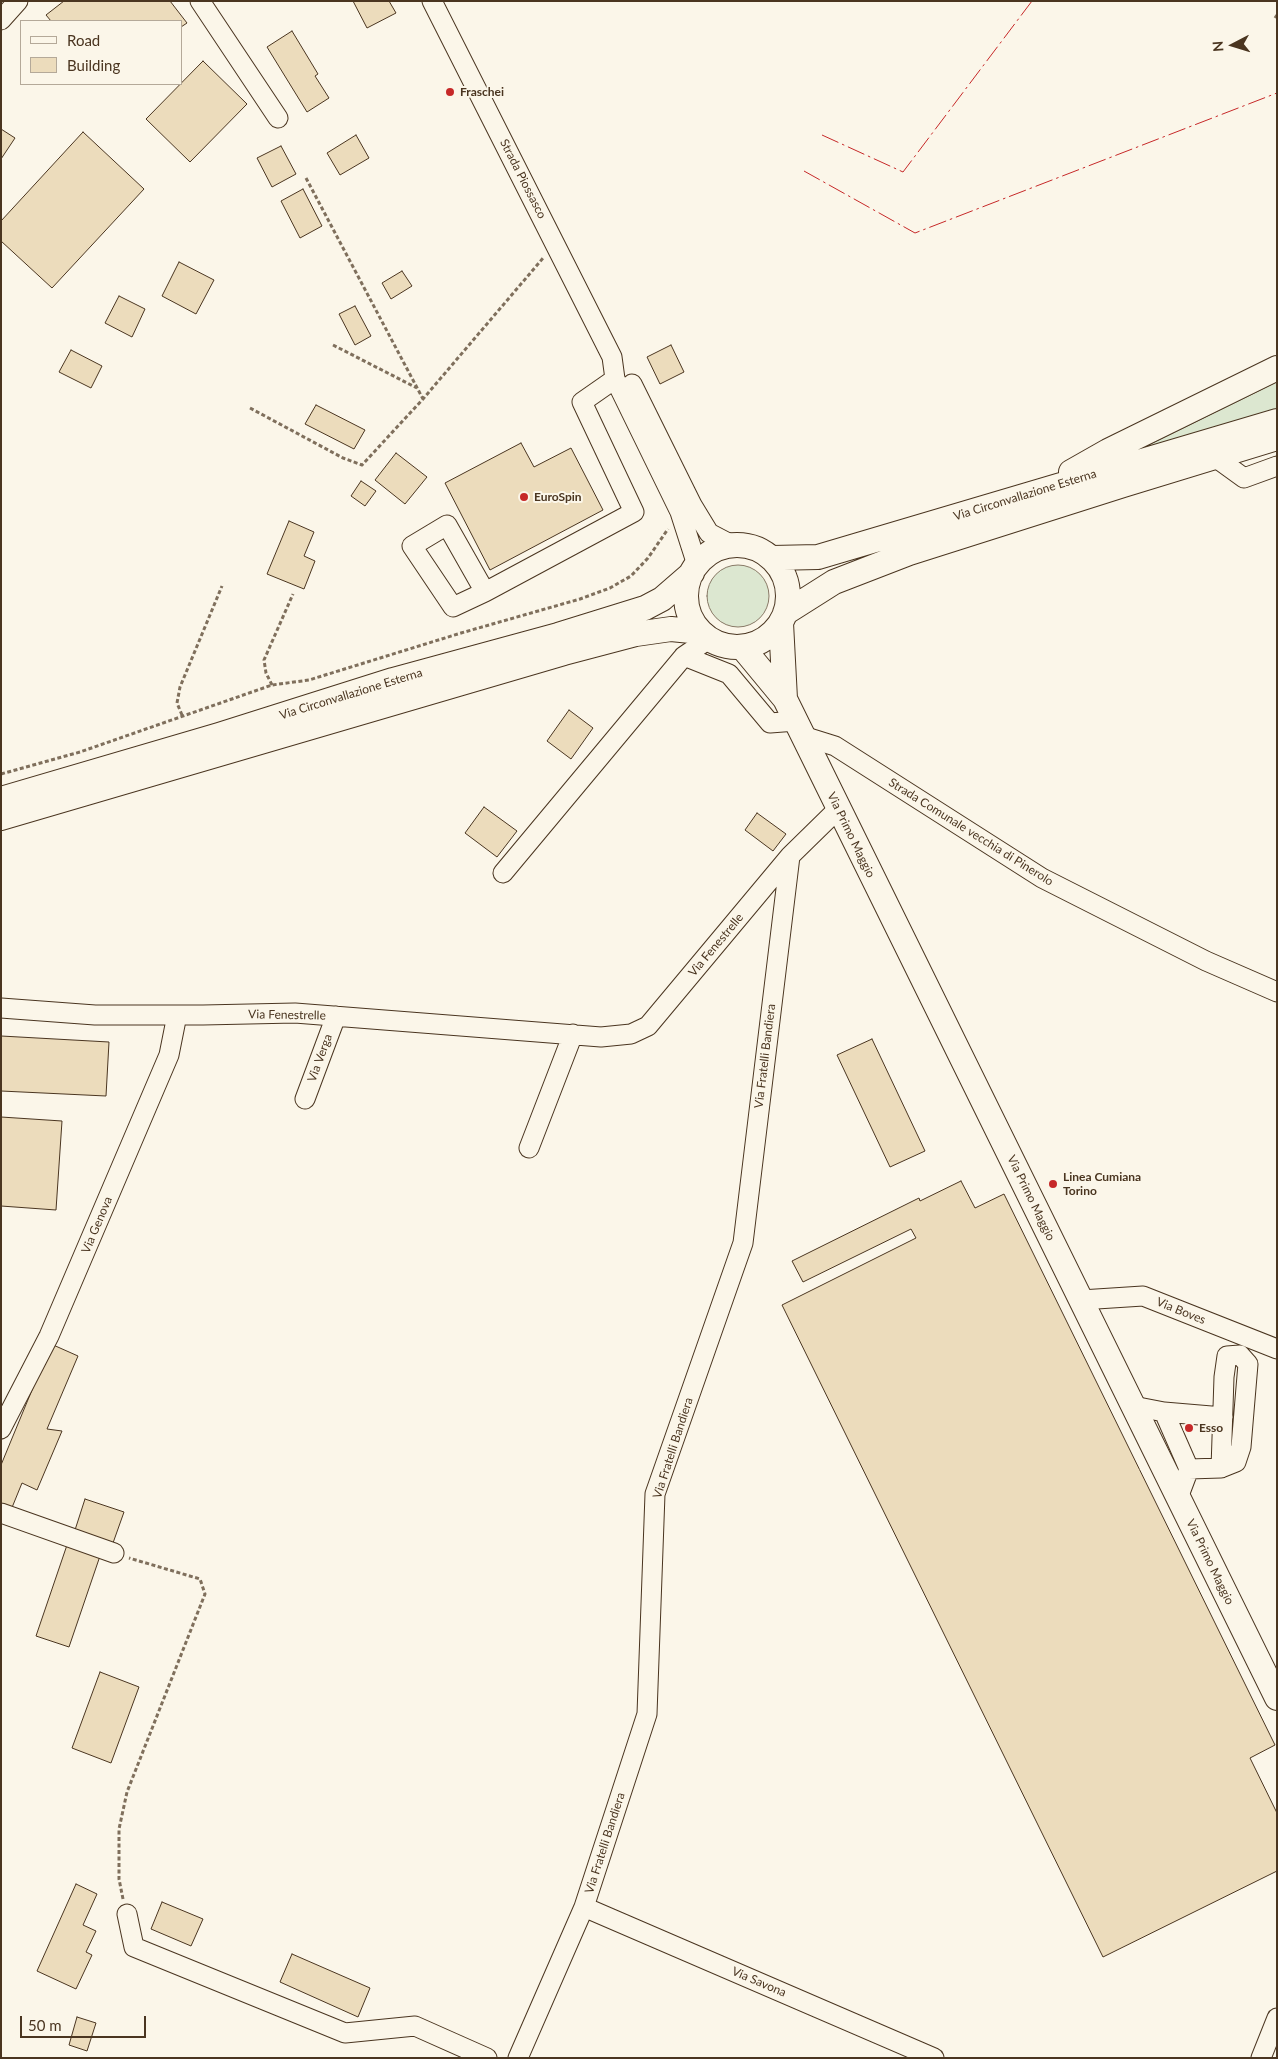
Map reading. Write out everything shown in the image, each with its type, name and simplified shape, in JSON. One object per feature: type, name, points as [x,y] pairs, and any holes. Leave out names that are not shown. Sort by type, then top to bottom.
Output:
[{"type":"main road","points":[[1040,501],[1108,451],[1277,368]]},
{"type":"main road","name":"Via Circonvallazione Esterna","points":[[783,618],[834,582],[1040,501],[1277,421]]},
{"type":"main road","name":"Via Circonvallazione Esterna","points":[[772,558],[818,557],[900,534],[1215,457],[1277,438]]},
{"type":"main road","points":[[732,545],[746,546],[759,550],[772,558],[783,573],[787,586],[788,601],[783,618],[772,633],[761,641],[742,647],[725,646],[705,635],[694,622],[688,606],[687,593],[694,569],[715,550],[732,545]]},
{"type":"main road","name":"Via Circonvallazione Esterna","points":[[1,799],[219,735],[393,680],[558,635],[645,608],[662,599],[694,569]]},
{"type":"main road","name":"Via Primo Maggio","points":[[783,618],[786,699]]},
{"type":"main road","name":"Via Circonvallazione Esterna","points":[[1,818],[564,653],[645,633],[672,629],[705,635]]},
{"type":"main road","name":"Via Primo Maggio","points":[[742,647],[786,699],[838,808],[1276,1694]]},
{"type":"street","points":[[1,20],[18,1]]},
{"type":"street","points":[[200,1],[278,118]]},
{"type":"street","name":"Strada Piossasco","points":[[432,1],[612,357],[615,379],[680,512],[694,569]]},
{"type":"street","name":"Strada Piossasco","points":[[612,357],[624,369],[692,505],[709,533],[732,545]]},
{"type":"street","points":[[485,592],[634,512],[582,402],[615,379]]},
{"type":"street","points":[[1215,457],[1244,478],[1277,466]]},
{"type":"street","points":[[503,873],[684,656],[705,635]]},
{"type":"street","points":[[684,656],[729,674],[770,723],[800,728]]},
{"type":"street","name":"Strada Comunale vecchia di Pinerolo","points":[[800,728],[835,746],[1042,878],[1206,962],[1277,992]]},
{"type":"street","name":"Via Fenestrelle","points":[[1,1008],[95,1014],[295,1013],[601,1037],[631,1034],[648,1026],[790,856],[838,808]]},
{"type":"street","name":"Via Fratelli Bandiera","points":[[518,2058],[584,1907],[647,1714],[655,1494],[743,1243],[790,856]]},
{"type":"street","name":"Via Genova","points":[[1,1429],[49,1336],[169,1055],[177,1015]]},
{"type":"street","name":"Via Verga","points":[[305,1099],[336,1016]]},
{"type":"street","points":[[529,1148],[573,1034]]},
{"type":"street","name":"Via Boves","points":[[1081,1300],[1144,1296],[1277,1349]]},
{"type":"street","points":[[1189,1469],[1222,1468],[1236,1462],[1241,1447],[1248,1364],[1240,1355],[1227,1356],[1222,1468]]},
{"type":"street","points":[[1133,1406],[1164,1412],[1223,1416]]},
{"type":"street","points":[[1164,1412],[1189,1469],[1178,1498]]},
{"type":"street","points":[[1,1513],[114,1553]]},
{"type":"street","name":"Via Savona","points":[[584,1907],[934,2058]]},
{"type":"street","points":[[127,1914],[134,1947],[345,2033],[415,2026],[488,2058]]},
{"type":"street","points":[[1261,2058],[1277,2018]]},
{"type":"path","points":[[306,178],[423,399]]},
{"type":"path","points":[[250,408],[343,458],[362,465],[423,399],[556,243]]},
{"type":"path","points":[[333,345],[417,388]]},
{"type":"path","points":[[1,774],[80,752],[272,685],[309,680],[461,633],[571,602],[610,588],[631,576],[648,558],[680,512]]},
{"type":"path","points":[[182,715],[177,703],[180,687],[222,586]]},
{"type":"path","points":[[272,685],[266,674],[264,660],[293,594]]},
{"type":"path","points":[[114,1553],[200,1579],[205,1594],[127,1792],[119,1829],[119,1880],[127,1914]]},
{"type":"green space","points":[[1277,382],[1277,410],[1132,453]]},
{"type":"green space","points":[[738,565],[750,567],[760,574],[767,584],[769,596],[767,608],[760,618],[750,625],[738,627],[726,625],[716,618],[709,608],[707,596],[709,584],[716,574],[726,567]]},
{"type":"building","points":[[64,1],[170,1],[187,23],[182,26],[182,20],[50,20],[46,15]]},
{"type":"building","points":[[353,1],[389,1],[396,13],[367,28]]},
{"type":"building","points":[[292,31],[318,74],[315,76],[329,98],[307,112],[267,47]]},
{"type":"building","points":[[203,61],[247,104],[190,162],[146,119],[179,85],[182,85],[182,82]]},
{"type":"building","points":[[1,129],[15,138],[1,159]]},
{"type":"building","points":[[83,132],[144,189],[52,288],[1,241],[1,221]]},
{"type":"building","points":[[356,135],[369,158],[340,175],[327,153]]},
{"type":"building","points":[[281,146],[296,174],[272,187],[257,158]]},
{"type":"building","points":[[303,189],[322,226],[300,238],[281,201]]},
{"type":"building","points":[[179,262],[214,280],[196,314],[162,296]]},
{"type":"building","points":[[402,271],[412,286],[391,299],[382,283]]},
{"type":"building","points":[[119,296],[145,309],[132,337],[105,323]]},
{"type":"building","points":[[355,306],[371,336],[355,345],[339,314]]},
{"type":"building","points":[[671,345],[684,372],[660,384],[647,357]]},
{"type":"building","points":[[71,350],[102,366],[91,388],[59,372]]},
{"type":"building","points":[[316,405],[365,430],[354,449],[305,424]]},
{"type":"building","name":"EuroSpin","points":[[521,443],[534,467],[571,448],[603,510],[490,570],[445,483]]},
{"type":"building","points":[[396,453],[427,477],[405,504],[375,480]]},
{"type":"building","points":[[361,481],[376,491],[365,506],[351,496]]},
{"type":"building","points":[[289,521],[314,532],[304,556],[315,561],[304,589],[267,574]]},
{"type":"building","points":[[569,710],[593,728],[571,759],[547,741]]},
{"type":"building","points":[[484,807],[517,831],[497,857],[465,833]]},
{"type":"building","points":[[757,813],[786,834],[773,851],[745,830]]},
{"type":"building","points":[[1,1036],[109,1042],[106,1096],[1,1091]]},
{"type":"building","points":[[872,1039],[925,1151],[890,1167],[837,1055]]},
{"type":"building","points":[[1,1117],[62,1121],[56,1210],[1,1206]]},
{"type":"building","points":[[961,1181],[975,1208],[1004,1194],[1275,1745],[1250,1758],[1277,1813],[1277,1871],[1103,1957],[782,1305],[916,1238],[911,1229],[803,1282],[792,1261],[919,1198],[920,1201]]},
{"type":"building","points":[[51,1344],[78,1356],[47,1429],[62,1431],[37,1490],[22,1483],[11,1510],[1,1506],[1,1465]]},
{"type":"building","points":[[85,1499],[124,1512],[113,1543],[75,1530]]},
{"type":"building","points":[[67,1545],[100,1556],[69,1647],[36,1636]]},
{"type":"building","points":[[100,1672],[139,1687],[111,1763],[72,1748]]},
{"type":"building","points":[[76,1884],[97,1894],[83,1925],[96,1931],[86,1952],[92,1955],[76,1989],[37,1971]]},
{"type":"building","points":[[162,1902],[203,1919],[191,1946],[151,1929]]},
{"type":"building","points":[[292,1954],[370,1988],[358,2017],[280,1982]]},
{"type":"building","points":[[77,2017],[96,2023],[87,2051],[69,2045]]},
{"type":"power","points":[[822,135],[903,172],[1032,1]]},
{"type":"power","points":[[804,171],[915,233],[1277,93]]},
{"type":"place","name":"Fraschei","points":[[450,92]]},
{"type":"place","name":"EuroSpin","points":[[524,497]]},
{"type":"place","name":"Linea Cumiana Torino","points":[[1053,1184]]},
{"type":"place","name":"Esso","points":[[1189,1428]]}]
